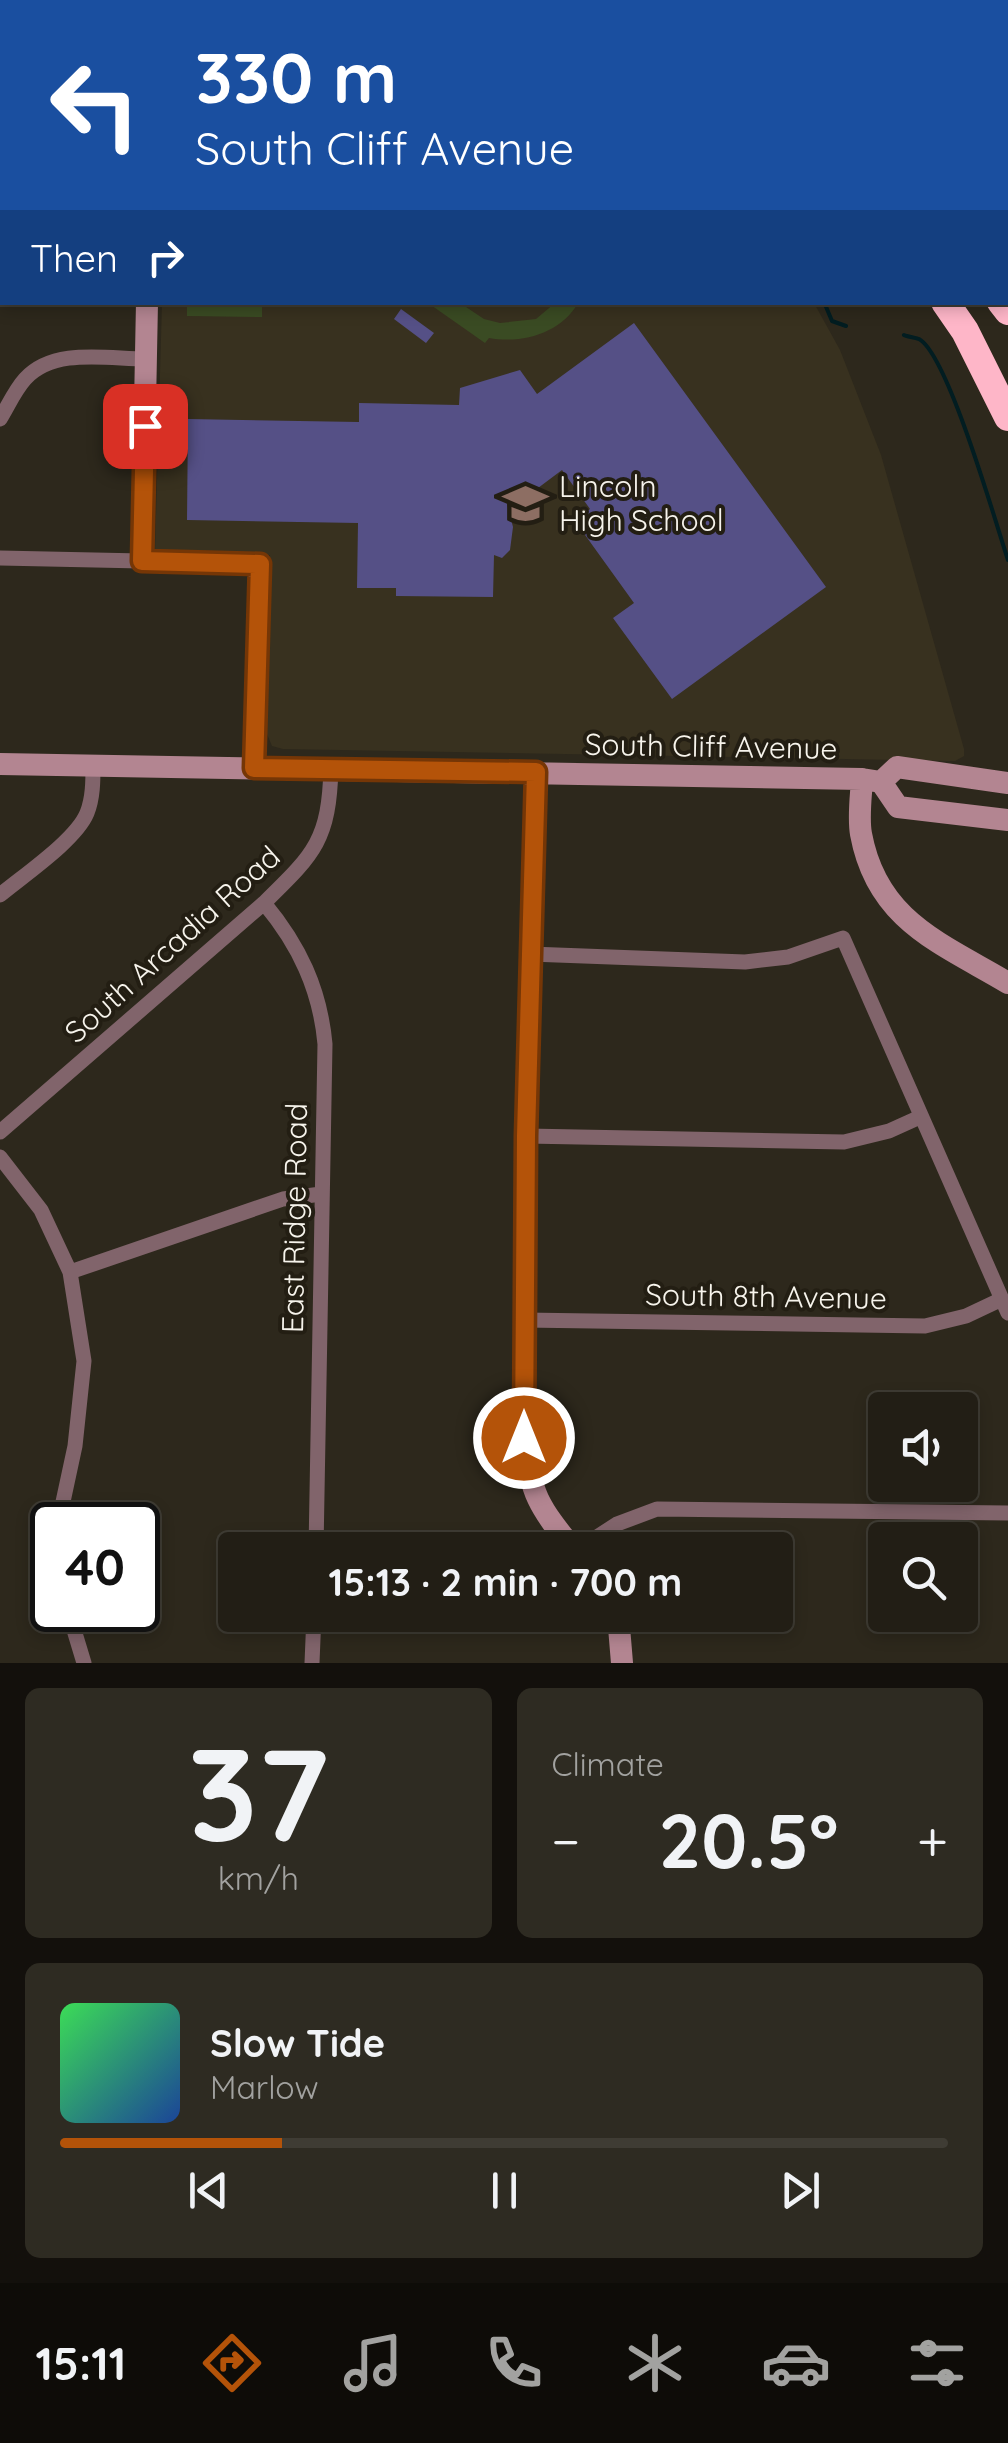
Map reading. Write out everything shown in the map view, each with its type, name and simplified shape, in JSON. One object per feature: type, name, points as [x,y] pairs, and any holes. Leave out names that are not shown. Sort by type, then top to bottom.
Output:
[{"type":"highway","points":[[947,305],[965,331],[1008,417]]},
{"type":"street","points":[[142,561],[147,305]]},
{"type":"street","points":[[0,419],[23,380],[51,361],[146,359]]},
{"type":"street","points":[[0,558],[260,564],[254,768]]},
{"type":"street","name":"South Cliff Avenue","points":[[0,764],[871,780],[897,767],[1008,783]]},
{"type":"street","points":[[0,895],[76,830],[86,816],[92,796],[94,765]]},
{"type":"street","name":"South Arcadia Road","points":[[0,1132],[264,904],[304,863],[328,818],[330,768]]},
{"type":"street","points":[[536,772],[526,1136],[524,1438],[529,1479],[546,1516],[560,1532]]},
{"type":"street","points":[[871,780],[898,807],[1008,820]]},
{"type":"street","points":[[871,780],[860,832],[873,875],[889,902],[911,925],[951,953],[1008,983]]},
{"type":"street","name":"East Ridge Road","points":[[264,904],[300,955],[322,1011],[325,1044],[316,1532]]},
{"type":"street","points":[[530,954],[745,962],[788,957],[843,938],[1005,1306]]},
{"type":"street","points":[[526,1136],[844,1142],[890,1131],[920,1117]]},
{"type":"street","points":[[0,1156],[42,1210],[70,1272],[84,1361],[75,1446],[63,1502]]},
{"type":"street","points":[[70,1272],[283,1199],[321,1194]]},
{"type":"street","name":"South 8th Avenue","points":[[524,1320],[925,1326],[1005,1306]]},
{"type":"street","points":[[604,1532],[657,1509],[1008,1513]]},
{"type":"street","points":[[75,1632],[84,1663]]},
{"type":"street","points":[[312,1663],[313,1632]]},
{"type":"street","points":[[619,1632],[622,1663]]},
{"type":"shaded area","name":"Lincoln High School","points":[[162,305],[815,305],[840,350],[881,455],[964,756],[955,761],[283,749],[272,746],[267,734],[270,555],[155,551]]},
{"type":"green space","points":[[187,305],[262,305],[262,317],[187,316]]},
{"type":"green space","points":[[431,305],[463,305],[484,319],[500,323],[536,319],[553,305],[577,305],[562,322],[540,334],[515,339],[489,338],[485,343]]},
{"type":"building","points":[[401,309],[434,333],[426,343],[394,319]]},
{"type":"building","points":[[634,323],[826,587],[672,699],[613,618],[634,603],[575,521],[590,509],[562,470],[538,488],[505,496],[513,527],[510,550],[502,558],[494,555],[493,597],[396,596],[396,588],[357,588],[358,523],[187,520],[188,419],[359,422],[359,403],[459,405],[460,388],[520,370],[537,394]]},
{"type":"waterway","points":[[825,305],[832,321],[846,326]]},
{"type":"waterway","points":[[904,335],[919,339],[931,351],[943,375],[1008,560]]},
{"type":"place","name":"Lincoln High School","points":[[526,503]]},
{"type":"route","points":[[145,426],[142,561],[260,564],[254,768],[536,772],[526,1136],[524,1438]]}]
